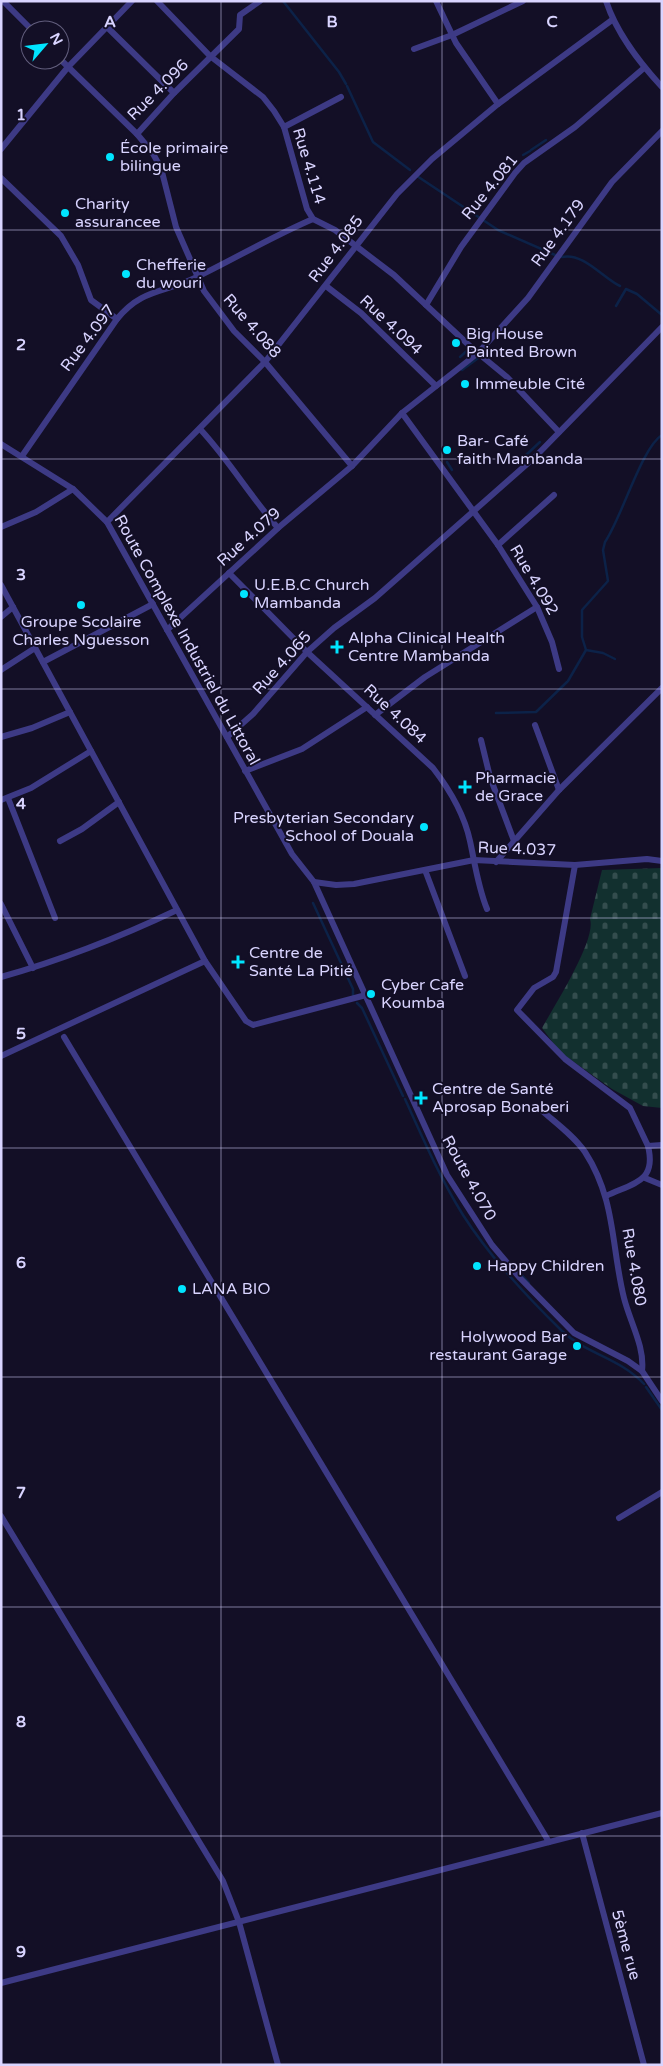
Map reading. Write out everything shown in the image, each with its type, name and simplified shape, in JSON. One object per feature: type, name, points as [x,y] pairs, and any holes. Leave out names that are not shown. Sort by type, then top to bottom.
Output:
[{"type":"street","points":[[70,65],[132,1]]},
{"type":"street","name":"Rue 4.114","points":[[156,1],[210,56],[263,97],[274,110],[284,127],[307,209],[313,219],[335,230],[394,275],[508,377],[559,432]]},
{"type":"street","name":"Rue 4.096","points":[[70,69],[137,134],[174,93],[239,29],[240,15],[260,1]]},
{"type":"street","points":[[436,1],[452,35],[498,104]]},
{"type":"street","points":[[414,49],[452,35],[523,1]]},
{"type":"street","points":[[606,1],[612,20],[644,68],[662,87]]},
{"type":"street","points":[[2,2],[21,20]]},
{"type":"street","name":"Rue 4.085","points":[[107,522],[265,362],[326,286],[355,245],[397,194],[432,159],[498,104],[612,20]]},
{"type":"street","points":[[107,27],[174,93]]},
{"type":"street","name":"Rue 4.081","points":[[426,305],[466,239],[524,163],[576,127],[644,68]]},
{"type":"street","points":[[1,149],[66,70]]},
{"type":"street","points":[[284,127],[341,97]]},
{"type":"street","name":"Rue 4.179","points":[[402,413],[478,352],[528,298],[612,182],[662,131]]},
{"type":"street","name":"Rue 4.088","points":[[137,134],[152,152],[161,168],[176,227],[197,277],[234,332],[265,362],[352,466]]},
{"type":"street","points":[[1,178],[41,219],[56,231],[78,265],[91,300],[117,319]]},
{"type":"street","name":"Rue 4.097","points":[[22,456],[117,319],[145,295],[197,277],[313,219]]},
{"type":"street","name":"Rue 4.094","points":[[326,286],[361,313],[436,386]]},
{"type":"street","name":"Rue 4.065","points":[[226,737],[253,714],[307,652],[334,628],[382,592],[535,457],[662,327]]},
{"type":"street","name":"Rue 4.079","points":[[167,630],[278,528],[352,466],[402,413]]},
{"type":"street","name":"Rue 4.092","points":[[402,413],[498,545],[537,607],[552,642],[560,669]]},
{"type":"street","points":[[200,429],[224,456],[258,504],[278,528]]},
{"type":"street","name":"Route Complexe Industriel du Littoral","points":[[1,444],[73,489],[107,522],[292,854],[314,882]]},
{"type":"street","points":[[1,527],[36,512],[73,489]]},
{"type":"street","points":[[498,545],[554,495]]},
{"type":"street","name":"Rue 4.084","points":[[229,573],[307,652],[433,768],[446,784],[458,807],[470,838],[482,896],[487,909]]},
{"type":"street","points":[[1,585],[205,961],[246,1021],[253,1025],[366,995]]},
{"type":"street","points":[[43,662],[153,604]]},
{"type":"street","points":[[1,617],[13,607]]},
{"type":"street","points":[[375,715],[424,677],[537,607]]},
{"type":"street","points":[[1,670],[35,648]]},
{"type":"street","points":[[496,862],[558,790],[662,688]]},
{"type":"street","points":[[245,771],[302,749],[367,707]]},
{"type":"street","points":[[1,738],[32,728],[70,712]]},
{"type":"street","points":[[535,725],[558,790]]},
{"type":"street","points":[[481,740],[490,777],[514,841]]},
{"type":"street","points":[[55,918],[4,799],[31,788],[91,751]]},
{"type":"street","points":[[60,841],[82,829],[118,802]]},
{"type":"street","name":"Rue 4.037","points":[[314,882],[336,885],[354,884],[474,860],[575,865],[647,859],[662,861]]},
{"type":"street","points":[[575,865],[556,972],[553,977],[534,988],[517,1010],[565,1059],[630,1108],[648,1146],[651,1166],[645,1178],[606,1196]]},
{"type":"street","points":[[425,870],[465,976]]},
{"type":"street","name":"Route 4.070","points":[[314,882],[447,1175],[492,1245],[574,1333],[628,1361],[642,1371],[662,1401]]},
{"type":"street","points":[[1,904],[34,968]]},
{"type":"street","points":[[1,977],[34,968],[122,936],[177,910]]},
{"type":"street","points":[[1,1056],[205,961]]},
{"type":"street","points":[[64,1037],[549,1842]]},
{"type":"street","name":"Rue 4.080","points":[[541,1110],[584,1151],[606,1196],[614,1232],[620,1282],[628,1315],[643,1356],[642,1371]]},
{"type":"street","points":[[648,1146],[662,1145]]},
{"type":"street","points":[[645,1178],[662,1185]]},
{"type":"street","points":[[619,1518],[662,1492]]},
{"type":"street","points":[[1,1516],[223,1882],[239,1922],[278,2065]]},
{"type":"street","points":[[1,1983],[662,1813]]},
{"type":"street","name":"5ème rue","points":[[582,1833],[644,2065]]},
{"type":"green space","points":[[662,868],[662,1108],[643,1106],[612,1089],[560,1052],[542,1028],[573,974],[587,942],[590,919],[602,870]]},
{"type":"waterway","points":[[283,1],[339,72],[346,84]]},
{"type":"waterway","points":[[347,86],[373,142],[410,170]]},
{"type":"waterway","points":[[531,150],[546,140]]},
{"type":"waterway","points":[[523,155],[530,151]]},
{"type":"waterway","points":[[417,176],[480,218]]},
{"type":"waterway","points":[[483,220],[498,230],[555,255]]},
{"type":"waterway","points":[[562,257],[578,258],[620,286]]},
{"type":"waterway","points":[[616,306],[626,289],[637,294],[662,315]]},
{"type":"waterway","points":[[460,357],[470,348]]},
{"type":"waterway","points":[[462,370],[481,356]]},
{"type":"waterway","points":[[568,681],[586,650],[582,637],[582,610],[608,581],[603,550],[605,542],[612,531],[647,453],[662,435]]},
{"type":"waterway","points":[[526,455],[540,442]]},
{"type":"waterway","points":[[447,462],[452,470]]},
{"type":"waterway","points":[[586,650],[603,653],[615,659]]},
{"type":"waterway","points":[[496,713],[536,712],[567,682]]},
{"type":"waterway","points":[[313,903],[353,989],[353,995]]},
{"type":"waterway","points":[[357,1003],[362,1008],[403,1096]]},
{"type":"waterway","points":[[405,1099],[447,1187],[463,1215],[497,1261],[522,1290],[571,1339],[624,1368],[644,1384]]},
{"type":"waterway","points":[[519,1272],[529,1283]]},
{"type":"waterway","points":[[646,1387],[662,1410]]},
{"type":"waterway","points":[[1,1953],[1,1960]]},
{"type":"place","name":"École primaire bilingue","points":[[110,157]]},
{"type":"place","name":"Charity assurancee","points":[[65,213]]},
{"type":"place","name":"Chefferie du wouri","points":[[126,274]]},
{"type":"place","name":"Big House Painted Brown","points":[[456,343]]},
{"type":"place","name":"Immeuble Cité","points":[[465,384]]},
{"type":"place","name":"Bar- Café faith Mambanda","points":[[447,450]]},
{"type":"place","name":"U.E.B.C Church Mambanda","points":[[244,594]]},
{"type":"place","name":"Groupe Scolaire Charles Nguesson","points":[[81,605]]},
{"type":"place","name":"Alpha Clinical Health Centre Mambanda","points":[[337,647]]},
{"type":"place","name":"Pharmacie de Grace","points":[[465,787]]},
{"type":"place","name":"Presbyterian Secondary School of Douala","points":[[424,827]]},
{"type":"place","name":"Centre de Santé La Pitié","points":[[238,962]]},
{"type":"place","name":"Cyber Cafe Koumba","points":[[371,994]]},
{"type":"place","name":"Centre de Santé Aprosap Bonaberi","points":[[421,1098]]},
{"type":"place","name":"Happy Children","points":[[477,1266]]},
{"type":"place","name":"LANA BIO","points":[[182,1289]]},
{"type":"place","name":"Holywood Bar restaurant Garage","points":[[577,1346]]}]
